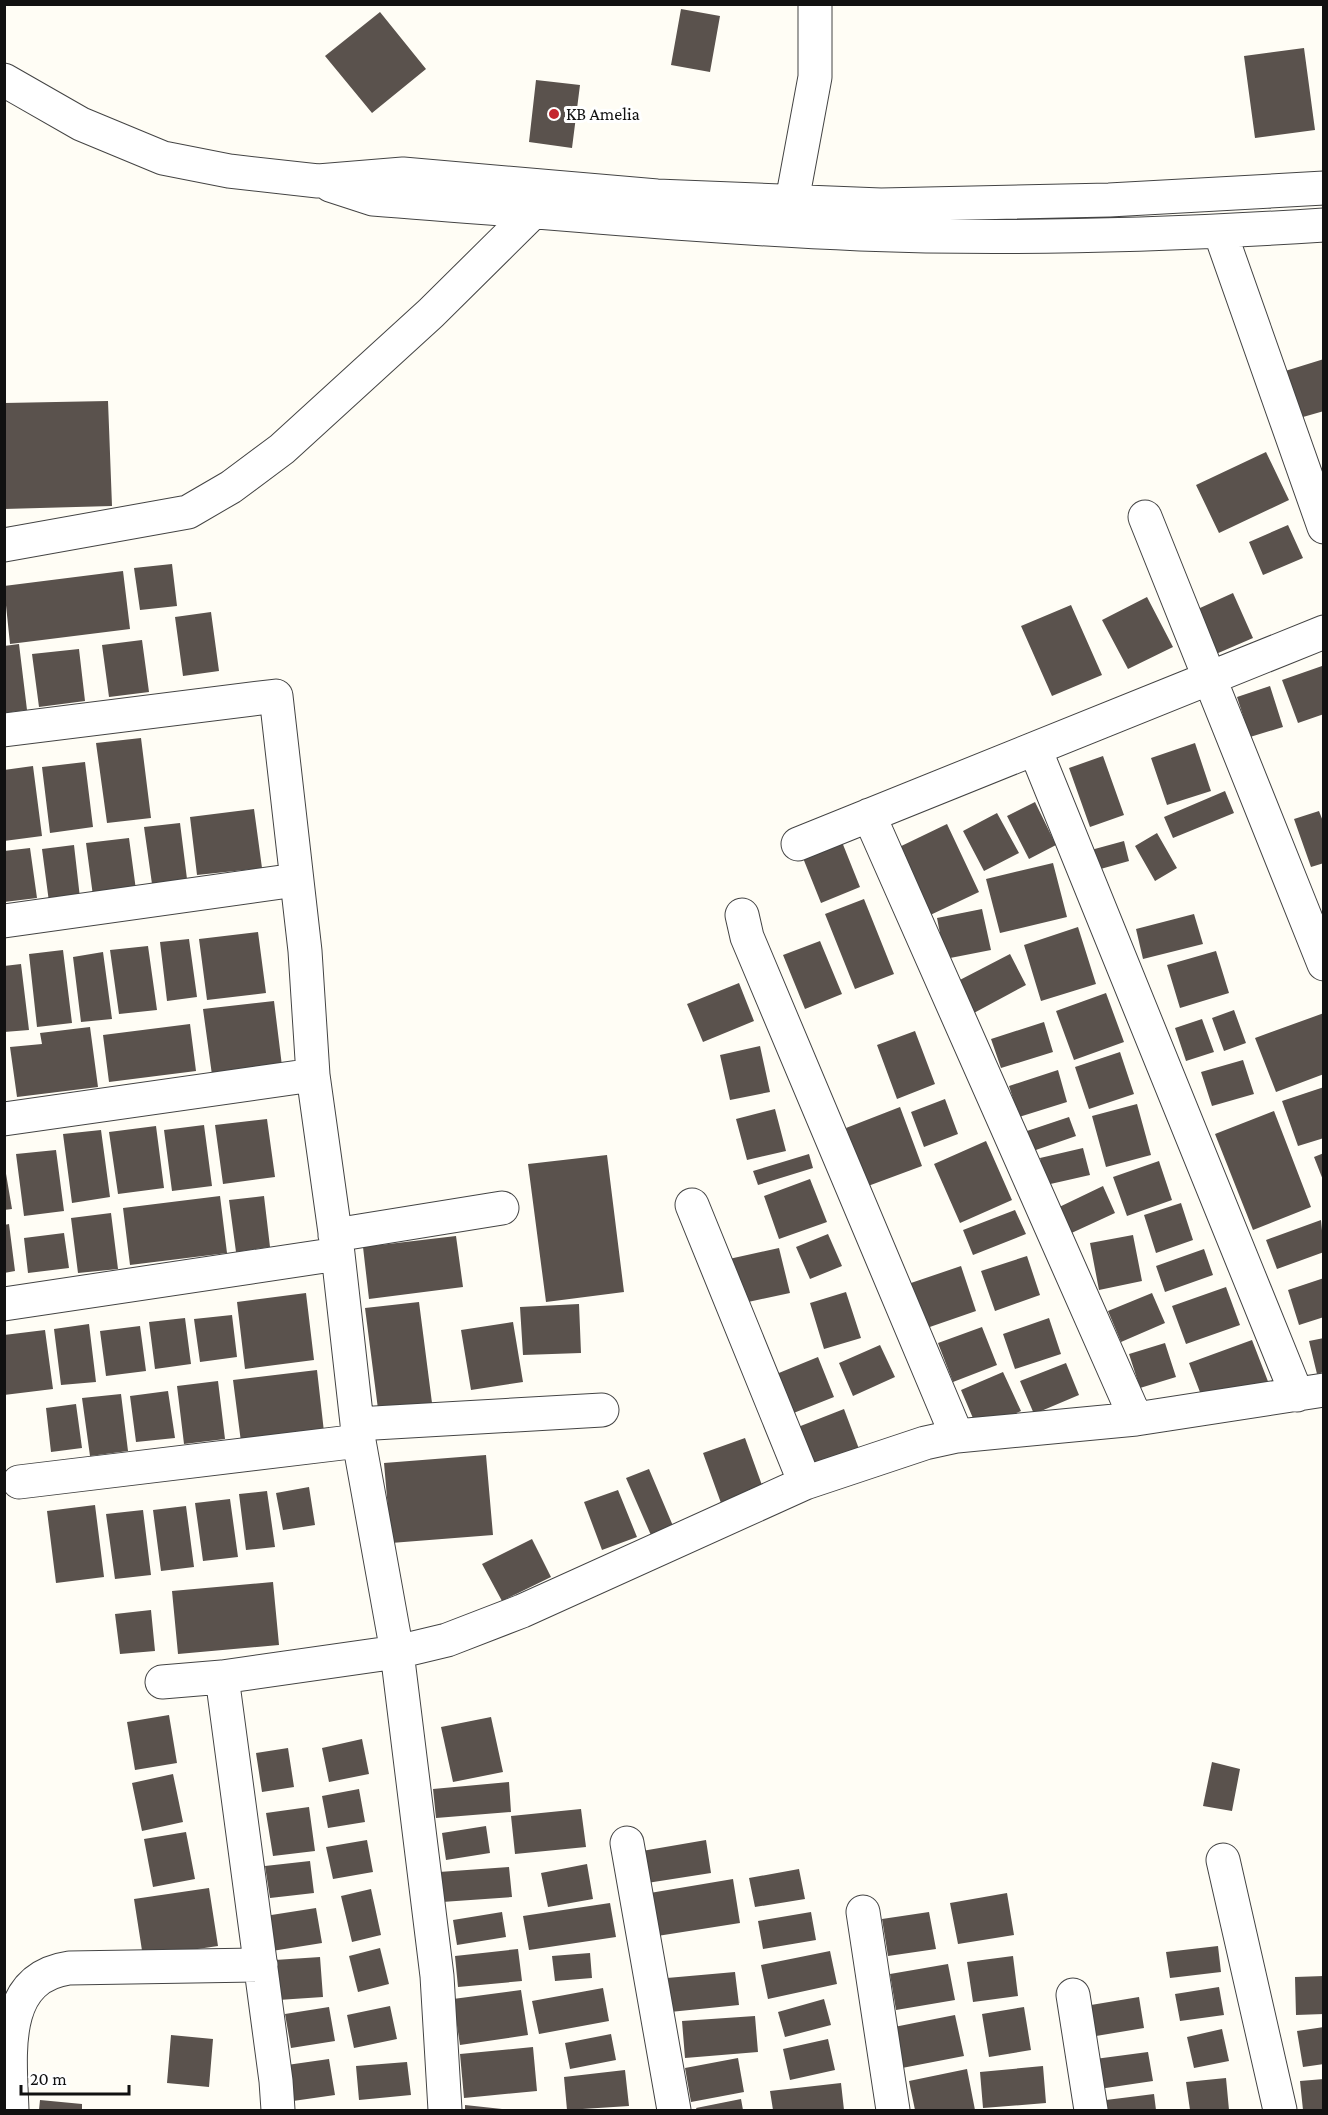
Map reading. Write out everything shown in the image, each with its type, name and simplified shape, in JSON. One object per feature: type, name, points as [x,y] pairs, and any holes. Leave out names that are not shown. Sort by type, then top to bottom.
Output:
[{"type":"street","points":[[792,201],[815,78],[815,4]]},
{"type":"street","points":[[4,80],[81,124],[163,158],[229,171],[318,181],[403,174],[657,196],[881,204],[1097,201],[1323,188]]},
{"type":"street","points":[[318,181],[373,199],[860,234],[1079,236],[1220,232],[1323,225]]},
{"type":"street","points":[[4,544],[188,512],[231,487],[282,449],[431,314],[534,211]]},
{"type":"street","points":[[1220,232],[1323,527]]},
{"type":"street","points":[[1145,517],[1323,964]]},
{"type":"street","points":[[798,844],[1323,632]]},
{"type":"street","points":[[4,730],[276,696],[288,785],[305,951],[313,1075],[337,1245],[358,1432],[397,1652],[437,1976],[445,2110]]},
{"type":"street","points":[[162,1682],[222,1677],[397,1652],[447,1640],[483,1627],[805,1483],[892,1452],[957,1436],[1136,1419],[1310,1393],[1035,749]]},
{"type":"street","points":[[869,815],[1136,1419]]},
{"type":"street","points":[[4,921],[296,880]]},
{"type":"street","points":[[741,915],[751,948],[957,1436]]},
{"type":"street","points":[[4,1119],[313,1075]]},
{"type":"street","points":[[692,1205],[805,1483]]},
{"type":"street","points":[[4,1304],[337,1245],[502,1208]]},
{"type":"street","points":[[19,1482],[358,1432],[602,1410]]},
{"type":"street","points":[[222,1677],[278,2110]]},
{"type":"street","points":[[627,1843],[674,2110]]},
{"type":"street","points":[[1223,1860],[1280,2110]]},
{"type":"street","points":[[863,1912],[893,2110]]},
{"type":"street","points":[[12,2110],[9,2027],[18,1995],[34,1978],[52,1970],[69,1968],[261,1965]]},
{"type":"street","points":[[1073,1995],[1091,2110]]},
{"type":"building","points":[[681,9],[720,16],[710,72],[671,65]]},
{"type":"building","points":[[380,12],[426,69],[372,113],[325,56]]},
{"type":"building","points":[[1304,48],[1315,130],[1255,138],[1244,56]]},
{"type":"building","name":"KB Amelia","points":[[536,80],[580,85],[572,148],[529,142]]},
{"type":"building","points":[[1324,359],[1324,411],[1296,419],[1282,372]]},
{"type":"building","points":[[108,401],[112,506],[4,509],[4,403]]},
{"type":"building","points":[[1266,452],[1289,500],[1219,533],[1196,485]]},
{"type":"building","points":[[1288,525],[1303,558],[1263,575],[1249,542]]},
{"type":"building","points":[[172,564],[177,606],[140,610],[134,568]]},
{"type":"building","points":[[123,571],[130,629],[10,644],[4,586]]},
{"type":"building","points":[[1233,593],[1253,638],[1209,657],[1189,613]]},
{"type":"building","points":[[1147,597],[1173,647],[1128,669],[1102,620]]},
{"type":"building","points":[[1071,605],[1102,675],[1052,696],[1021,626]]},
{"type":"building","points":[[211,612],[219,671],[183,676],[175,617]]},
{"type":"building","points":[[142,640],[149,692],[109,697],[102,645]]},
{"type":"building","points":[[19,644],[27,710],[4,713],[4,646]]},
{"type":"building","points":[[79,649],[85,701],[39,707],[32,654]]},
{"type":"building","points":[[1322,666],[1324,714],[1298,723],[1282,680]]},
{"type":"building","points":[[1270,686],[1283,727],[1250,737],[1237,697]]},
{"type":"building","points":[[141,738],[151,818],[107,823],[96,743]]},
{"type":"building","points":[[1195,743],[1211,791],[1167,805],[1151,758]]},
{"type":"building","points":[[1103,756],[1124,815],[1090,827],[1069,768]]},
{"type":"building","points":[[85,762],[93,827],[50,833],[42,767]]},
{"type":"building","points":[[33,766],[42,836],[4,841],[4,770]]},
{"type":"building","points":[[1225,791],[1234,813],[1173,838],[1164,817]]},
{"type":"building","points":[[1035,802],[1056,845],[1029,859],[1007,816]]},
{"type":"building","points":[[254,809],[262,868],[197,875],[190,817]]},
{"type":"building","points":[[1319,811],[1324,824],[1324,863],[1311,867],[1294,819]]},
{"type":"building","points":[[997,813],[1019,853],[984,871],[963,831]]},
{"type":"building","points":[[180,823],[187,879],[152,884],[144,827]]},
{"type":"building","points":[[947,824],[979,892],[926,917],[893,850]]},
{"type":"building","points":[[1157,833],[1177,868],[1155,881],[1135,846]]},
{"type":"building","points":[[840,837],[860,887],[821,903],[801,853]]},
{"type":"building","points":[[129,838],[136,890],[93,896],[86,843]]},
{"type":"building","points":[[1124,841],[1129,861],[1097,870],[1091,850]]},
{"type":"building","points":[[74,845],[80,898],[49,902],[42,849]]},
{"type":"building","points":[[30,848],[37,898],[4,902],[4,851]]},
{"type":"building","points":[[1053,863],[1067,917],[1000,933],[986,879]]},
{"type":"building","points":[[864,899],[894,974],[855,989],[825,914]]},
{"type":"building","points":[[982,909],[991,950],[945,959],[937,918]]},
{"type":"building","points":[[1194,914],[1203,944],[1143,959],[1136,929]]},
{"type":"building","points":[[1078,927],[1096,984],[1041,1001],[1024,945]]},
{"type":"building","points":[[258,932],[266,993],[207,1000],[199,939]]},
{"type":"building","points":[[189,939],[197,997],[167,1001],[160,942]]},
{"type":"building","points":[[820,941],[842,994],[805,1009],[783,955]]},
{"type":"building","points":[[148,946],[157,1010],[119,1014],[110,950]]},
{"type":"building","points":[[63,950],[72,1023],[37,1027],[29,954]]},
{"type":"building","points":[[1216,951],[1229,993],[1180,1008],[1167,965]]},
{"type":"building","points":[[103,952],[112,1019],[81,1022],[73,957]]},
{"type":"building","points":[[1010,954],[1026,985],[972,1014],[954,983]]},
{"type":"building","points":[[21,964],[29,1030],[4,1032],[4,966]]},
{"type":"building","points":[[739,983],[754,1021],[703,1042],[687,1004]]},
{"type":"building","points":[[1106,993],[1124,1042],[1074,1060],[1056,1011]]},
{"type":"building","points":[[274,1001],[282,1066],[212,1075],[203,1009]]},
{"type":"building","points":[[1234,1010],[1246,1043],[1224,1051],[1212,1018]]},
{"type":"building","points":[[1324,1013],[1324,1074],[1276,1092],[1255,1038]]},
{"type":"building","points":[[1202,1019],[1214,1052],[1186,1061],[1175,1028]]},
{"type":"building","points":[[1044,1022],[1053,1052],[1001,1068],[991,1039]]},
{"type":"building","points":[[190,1024],[196,1071],[109,1082],[103,1035]]},
{"type":"building","points":[[90,1027],[98,1087],[17,1097],[10,1047],[42,1044],[40,1033]]},
{"type":"building","points":[[915,1031],[935,1084],[897,1099],[877,1045]]},
{"type":"building","points":[[760,1046],[770,1092],[730,1100],[720,1055]]},
{"type":"building","points":[[1120,1052],[1134,1094],[1089,1109],[1075,1067]]},
{"type":"building","points":[[1243,1060],[1254,1094],[1212,1106],[1201,1072]]},
{"type":"building","points":[[1058,1070],[1067,1102],[1019,1117],[1009,1086]]},
{"type":"building","points":[[1324,1087],[1324,1138],[1298,1146],[1282,1101]]},
{"type":"building","points":[[945,1099],[958,1134],[924,1147],[911,1112]]},
{"type":"building","points":[[1137,1104],[1151,1155],[1106,1167],[1092,1116]]},
{"type":"building","points":[[900,1107],[922,1166],[868,1186],[846,1128]]},
{"type":"building","points":[[775,1109],[786,1151],[747,1160],[736,1119]]},
{"type":"building","points":[[1274,1111],[1311,1207],[1253,1230],[1215,1134]]},
{"type":"building","points":[[1069,1117],[1076,1136],[1033,1151],[1027,1131]]},
{"type":"building","points":[[267,1119],[275,1177],[223,1184],[215,1125]]},
{"type":"building","points":[[204,1125],[212,1186],[172,1191],[164,1130]]},
{"type":"building","points":[[156,1126],[164,1188],[118,1194],[109,1132]]},
{"type":"building","points":[[101,1130],[110,1197],[72,1203],[63,1134]]},
{"type":"building","points":[[986,1141],[1012,1200],[960,1223],[934,1164]]},
{"type":"building","points":[[1083,1148],[1090,1175],[1046,1185],[1040,1158]]},
{"type":"building","points":[[56,1150],[64,1211],[24,1216],[16,1154]]},
{"type":"building","points":[[1324,1153],[1324,1180],[1323,1180],[1314,1157]]},
{"type":"building","points":[[809,1154],[813,1168],[758,1185],[753,1171]]},
{"type":"building","points":[[607,1155],[624,1292],[546,1302],[528,1164]]},
{"type":"building","points":[[1159,1161],[1172,1200],[1127,1216],[1113,1177]]},
{"type":"building","points":[[4,1162],[12,1209],[4,1210]]},
{"type":"building","points":[[810,1179],[827,1222],[779,1239],[764,1196]]},
{"type":"building","points":[[1103,1186],[1115,1213],[1065,1236],[1053,1210]]},
{"type":"building","points":[[220,1196],[227,1253],[130,1265],[123,1208]]},
{"type":"building","points":[[264,1196],[270,1247],[236,1252],[229,1200]]},
{"type":"building","points":[[1181,1203],[1193,1240],[1156,1253],[1144,1215]]},
{"type":"building","points":[[1015,1210],[1026,1234],[973,1255],[963,1230]]},
{"type":"building","points":[[111,1213],[118,1269],[78,1273],[71,1218]]},
{"type":"building","points":[[1321,1220],[1324,1252],[1277,1269],[1266,1240]]},
{"type":"building","points":[[9,1224],[15,1271],[4,1273],[4,1225]]},
{"type":"building","points":[[64,1233],[69,1268],[28,1273],[24,1238]]},
{"type":"building","points":[[828,1234],[842,1266],[810,1279],[796,1247]]},
{"type":"building","points":[[1133,1235],[1142,1281],[1099,1290],[1090,1243]]},
{"type":"building","points":[[456,1236],[463,1287],[369,1299],[363,1247]]},
{"type":"building","points":[[779,1248],[790,1293],[739,1304],[729,1259]]},
{"type":"building","points":[[1204,1249],[1213,1275],[1165,1292],[1156,1266]]},
{"type":"building","points":[[1027,1256],[1040,1295],[995,1311],[981,1271]]},
{"type":"building","points":[[961,1266],[976,1311],[924,1329],[908,1284]]},
{"type":"building","points":[[1324,1278],[1324,1317],[1299,1325],[1288,1290]]},
{"type":"building","points":[[1226,1287],[1240,1325],[1186,1344],[1172,1306]]},
{"type":"building","points":[[846,1292],[861,1338],[824,1349],[810,1303]]},
{"type":"building","points":[[306,1293],[314,1360],[245,1369],[237,1302]]},
{"type":"building","points":[[1152,1293],[1165,1323],[1121,1342],[1108,1311]]},
{"type":"building","points":[[419,1302],[432,1403],[378,1409],[365,1308]]},
{"type":"building","points":[[579,1304],[581,1353],[523,1355],[520,1307]]},
{"type":"building","points":[[232,1315],[237,1357],[200,1362],[194,1319]]},
{"type":"building","points":[[185,1318],[191,1364],[155,1369],[149,1322]]},
{"type":"building","points":[[1049,1318],[1061,1354],[1015,1369],[1003,1334]]},
{"type":"building","points":[[513,1322],[523,1382],[471,1390],[461,1330]]},
{"type":"building","points":[[89,1324],[96,1382],[61,1385],[54,1329]]},
{"type":"building","points":[[140,1326],[146,1371],[106,1376],[100,1331]]},
{"type":"building","points":[[982,1327],[997,1365],[953,1382],[938,1343]]},
{"type":"building","points":[[45,1330],[53,1389],[4,1395],[4,1335]]},
{"type":"building","points":[[1324,1338],[1324,1372],[1317,1374],[1309,1341]]},
{"type":"building","points":[[1252,1340],[1269,1384],[1206,1408],[1189,1363]]},
{"type":"building","points":[[1165,1343],[1176,1377],[1140,1388],[1129,1354]]},
{"type":"building","points":[[880,1345],[895,1377],[853,1396],[839,1363]]},
{"type":"building","points":[[818,1357],[834,1397],[786,1416],[769,1377]]},
{"type":"building","points":[[1066,1363],[1079,1395],[1034,1414],[1020,1381]]},
{"type":"building","points":[[317,1370],[324,1432],[241,1442],[233,1380]]},
{"type":"building","points":[[1003,1372],[1021,1411],[978,1430],[961,1390]]},
{"type":"building","points":[[218,1381],[225,1439],[184,1444],[177,1386]]},
{"type":"building","points":[[168,1391],[175,1438],[136,1442],[130,1396]]},
{"type":"building","points":[[121,1394],[128,1451],[90,1456],[82,1398]]},
{"type":"building","points":[[76,1404],[82,1448],[51,1452],[46,1408]]},
{"type":"building","points":[[844,1409],[859,1449],[813,1466],[798,1427]]},
{"type":"building","points":[[745,1438],[763,1488],[721,1503],[703,1453]]},
{"type":"building","points":[[486,1455],[493,1535],[391,1543],[384,1463]]},
{"type":"building","points":[[649,1469],[676,1533],[654,1542],[626,1478]]},
{"type":"building","points":[[309,1487],[315,1525],[283,1530],[276,1493]]},
{"type":"building","points":[[618,1490],[637,1537],[602,1550],[584,1502]]},
{"type":"building","points":[[267,1491],[275,1547],[246,1550],[239,1494]]},
{"type":"building","points":[[230,1499],[238,1557],[203,1561],[195,1503]]},
{"type":"building","points":[[95,1505],[104,1577],[56,1583],[47,1511]]},
{"type":"building","points":[[186,1506],[194,1567],[161,1571],[153,1510]]},
{"type":"building","points":[[143,1510],[151,1575],[115,1579],[106,1514]]},
{"type":"building","points":[[532,1539],[551,1577],[502,1601],[482,1564]]},
{"type":"building","points":[[273,1582],[279,1645],[178,1654],[172,1591]]},
{"type":"building","points":[[151,1610],[155,1651],[120,1654],[115,1614]]},
{"type":"building","points":[[169,1715],[177,1763],[135,1770],[127,1722]]},
{"type":"building","points":[[491,1717],[503,1772],[453,1782],[441,1727]]},
{"type":"building","points":[[362,1739],[369,1774],[329,1782],[322,1748]]},
{"type":"building","points":[[288,1748],[294,1787],[262,1792],[256,1753]]},
{"type":"building","points":[[1212,1762],[1240,1769],[1232,1811],[1203,1806]]},
{"type":"building","points":[[173,1774],[183,1822],[142,1831],[132,1783]]},
{"type":"building","points":[[509,1782],[511,1812],[436,1818],[433,1789]]},
{"type":"building","points":[[359,1789],[365,1822],[328,1828],[322,1796]]},
{"type":"building","points":[[309,1807],[315,1851],[273,1856],[266,1813]]},
{"type":"building","points":[[581,1809],[586,1847],[515,1854],[511,1816]]},
{"type":"building","points":[[486,1826],[490,1853],[446,1860],[442,1833]]},
{"type":"building","points":[[186,1832],[195,1879],[153,1887],[144,1839]]},
{"type":"building","points":[[367,1840],[373,1872],[333,1879],[326,1847]]},
{"type":"building","points":[[706,1840],[711,1873],[647,1883],[642,1851]]},
{"type":"building","points":[[310,1861],[314,1893],[270,1898],[265,1866]]},
{"type":"building","points":[[587,1864],[593,1899],[548,1907],[541,1873]]},
{"type":"building","points":[[509,1867],[512,1897],[442,1902],[439,1872]]},
{"type":"building","points":[[799,1869],[805,1899],[755,1907],[749,1878]]},
{"type":"building","points":[[733,1879],[740,1923],[651,1937],[644,1894]]},
{"type":"building","points":[[209,1888],[218,1946],[143,1957],[134,1899]]},
{"type":"building","points":[[371,1889],[381,1935],[352,1942],[341,1896]]},
{"type":"building","points":[[1007,1893],[1014,1935],[958,1944],[950,1903]]},
{"type":"building","points":[[610,1903],[616,1937],[529,1950],[523,1916]]},
{"type":"building","points":[[316,1908],[322,1943],[272,1951],[265,1916]]},
{"type":"building","points":[[502,1912],[506,1937],[457,1945],[453,1920]]},
{"type":"building","points":[[811,1912],[816,1940],[763,1949],[758,1921]]},
{"type":"building","points":[[929,1912],[936,1949],[888,1956],[882,1919]]},
{"type":"building","points":[[1218,1946],[1221,1972],[1170,1978],[1166,1952]]},
{"type":"building","points":[[380,1948],[389,1984],[358,1992],[349,1956]]},
{"type":"building","points":[[518,1949],[522,1981],[458,1987],[455,1956]]},
{"type":"building","points":[[830,1951],[837,1984],[768,1999],[761,1965]]},
{"type":"building","points":[[590,1953],[592,1978],[555,1981],[552,1956]]},
{"type":"building","points":[[1013,1956],[1018,1996],[973,2002],[967,1962]]},
{"type":"building","points":[[320,1957],[323,1997],[278,2000],[275,1960]]},
{"type":"building","points":[[948,1964],[955,2000],[896,2010],[890,1974]]},
{"type":"building","points":[[735,1972],[739,2005],[670,2012],[667,1978]]},
{"type":"building","points":[[1324,1976],[1324,2014],[1296,2015],[1295,1977]]},
{"type":"building","points":[[1219,1987],[1224,2015],[1180,2021],[1175,1994]]},
{"type":"building","points":[[603,1988],[609,2021],[539,2034],[532,2001]]},
{"type":"building","points":[[521,1990],[528,2035],[460,2045],[453,1999]]},
{"type":"building","points":[[1139,1997],[1144,2028],[1096,2036],[1091,2005]]},
{"type":"building","points":[[824,1999],[831,2025],[785,2037],[778,2012]]},
{"type":"building","points":[[390,2006],[397,2039],[354,2048],[347,2015]]},
{"type":"building","points":[[329,2007],[335,2041],[291,2048],[285,2014]]},
{"type":"building","points":[[1024,2007],[1031,2050],[989,2057],[982,2014]]},
{"type":"building","points":[[955,2015],[964,2056],[902,2068],[894,2027]]},
{"type":"building","points":[[755,2016],[758,2052],[685,2058],[682,2021]]},
{"type":"building","points":[[1324,2027],[1324,2064],[1303,2067],[1297,2031]]},
{"type":"building","points":[[1222,2029],[1229,2061],[1194,2068],[1187,2037]]},
{"type":"building","points":[[611,2034],[616,2060],[570,2069],[565,2043]]},
{"type":"building","points":[[171,2035],[213,2039],[209,2087],[167,2083]]},
{"type":"building","points":[[828,2039],[835,2070],[790,2080],[783,2049]]},
{"type":"building","points":[[533,2047],[537,2091],[464,2098],[460,2054]]},
{"type":"building","points":[[1148,2052],[1153,2081],[1099,2089],[1095,2059]]},
{"type":"building","points":[[738,2058],[744,2092],[691,2102],[685,2068]]},
{"type":"building","points":[[329,2059],[335,2095],[293,2101],[287,2065]]},
{"type":"building","points":[[407,2062],[411,2095],[359,2100],[356,2066]]},
{"type":"building","points":[[1043,2066],[1046,2103],[983,2108],[980,2072]]},
{"type":"building","points":[[967,2069],[975,2110],[915,2110],[909,2081]]},
{"type":"building","points":[[625,2070],[629,2106],[567,2110],[564,2077]]},
{"type":"building","points":[[1226,2078],[1229,2110],[1190,2110],[1186,2082]]},
{"type":"building","points":[[1324,2079],[1324,2110],[1303,2110],[1300,2081]]},
{"type":"building","points":[[841,2083],[844,2110],[773,2110],[770,2091]]},
{"type":"building","points":[[1154,2094],[1156,2110],[1107,2110],[1106,2100]]},
{"type":"building","points":[[741,2099],[743,2110],[697,2110],[696,2108]]},
{"type":"building","points":[[40,2100],[82,2104],[82,2110],[39,2110]]},
{"type":"building","points":[[465,2105],[502,2109],[502,2110],[465,2110]]},
{"type":"place","name":"KB Amelia","points":[[554,114]]}]
